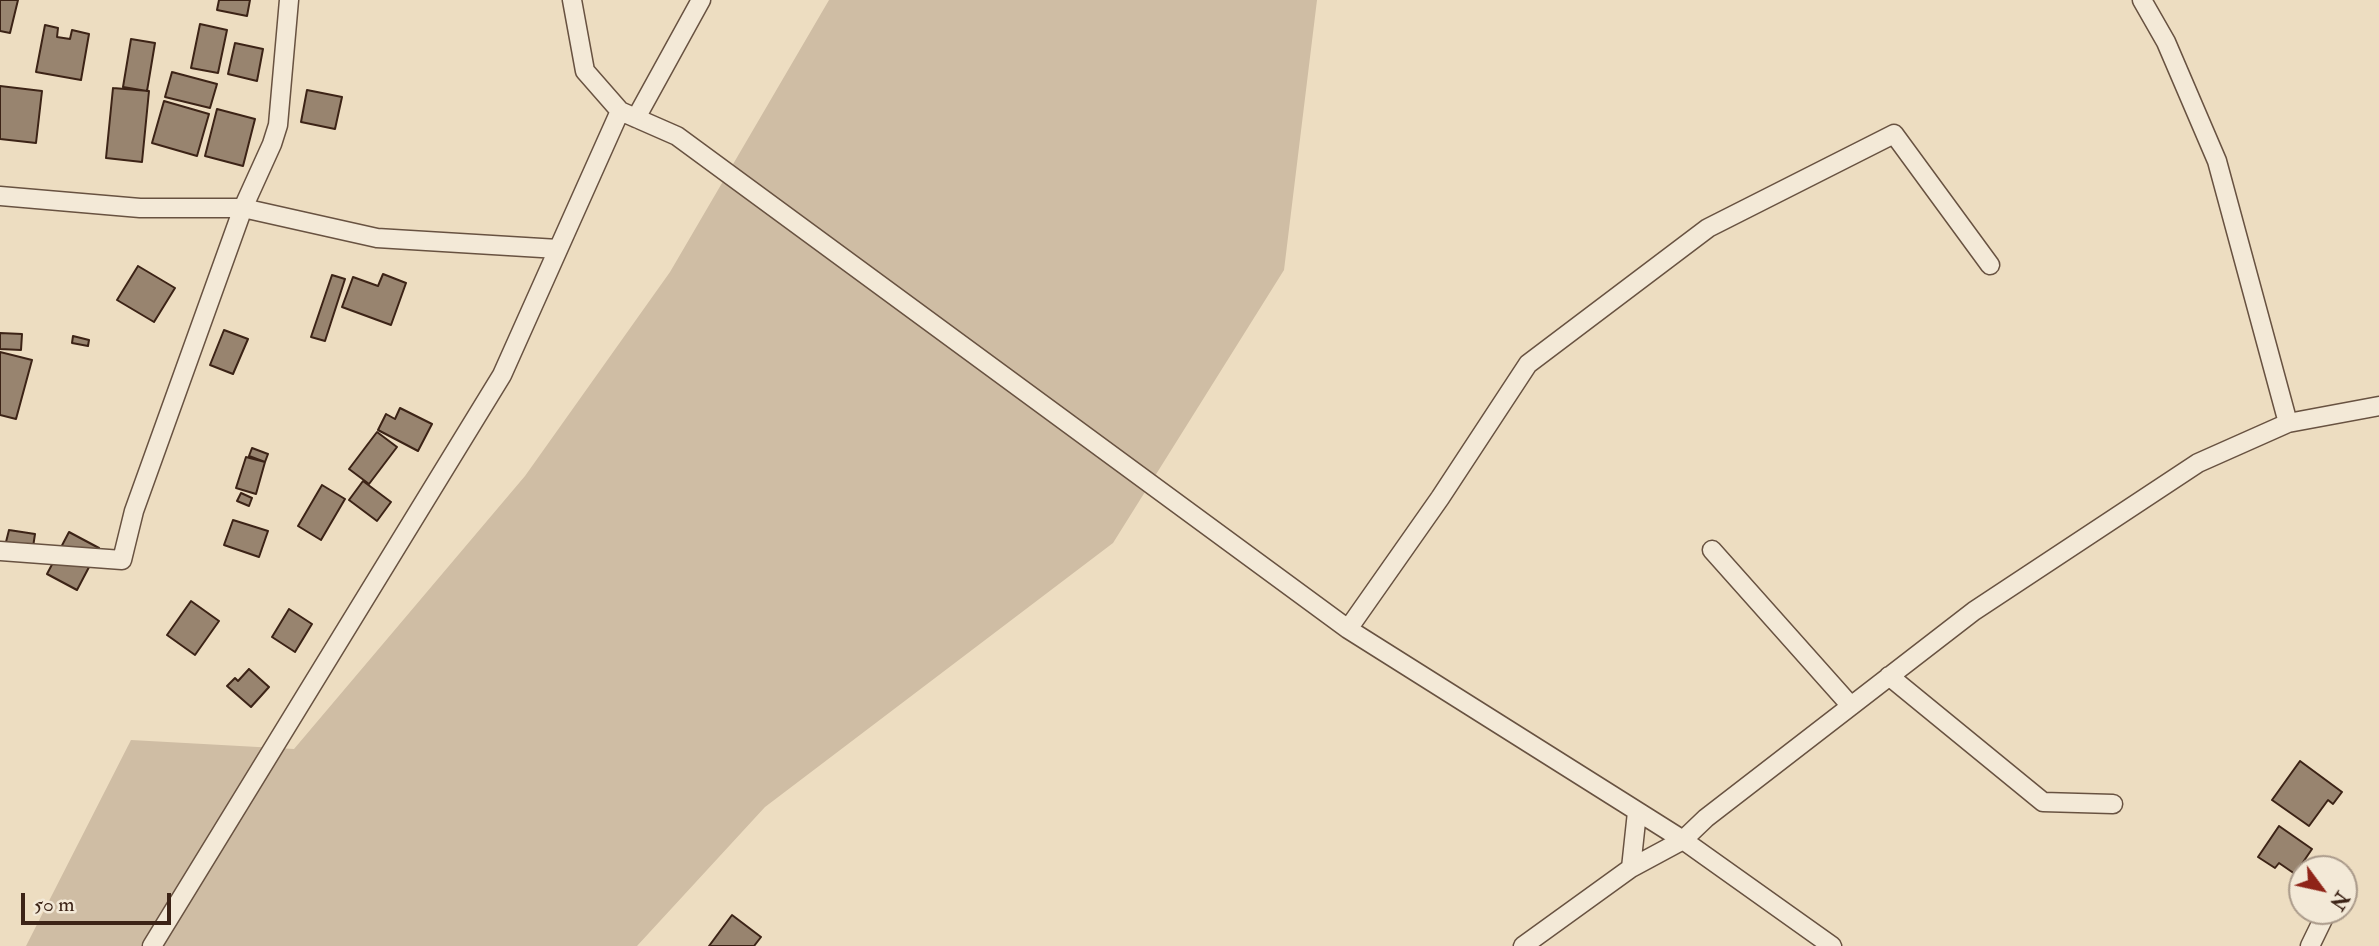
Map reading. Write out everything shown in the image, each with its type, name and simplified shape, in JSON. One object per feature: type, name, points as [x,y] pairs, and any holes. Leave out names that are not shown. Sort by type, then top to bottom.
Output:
[{"type":"street","points":[[0,551],[122,561],[134,511],[243,208],[278,125],[289,0]]},
{"type":"street","points":[[572,0],[585,71],[628,114],[677,136],[979,361],[1348,629],[1683,840],[1832,946]]},
{"type":"street","points":[[152,946],[502,375],[558,249],[628,114],[701,0]]},
{"type":"street","points":[[2142,0],[2166,42],[2217,161],[2288,423]]},
{"type":"street","points":[[1348,629],[1528,364],[1708,228],[1894,134],[1990,265]]},
{"type":"street","points":[[0,196],[140,208],[243,208],[377,239],[558,249]]},
{"type":"street","points":[[1523,946],[1631,868],[1683,840],[1706,818],[1974,611],[2198,463],[2288,423],[2379,406]]},
{"type":"street","points":[[1712,550],[1850,706]]},
{"type":"street","points":[[1889,676],[2043,802],[2113,804]]},
{"type":"street","points":[[1631,868],[1637,811]]},
{"type":"street","points":[[2310,946],[2320,925]]},
{"type":"shaded area","points":[[829,0],[1317,0],[1284,270],[1113,543],[765,807],[637,946],[26,946],[131,740],[294,749],[525,476],[670,272]]},
{"type":"building","points":[[0,0],[18,0],[10,33],[0,31]]},
{"type":"building","points":[[219,0],[250,0],[247,16],[217,10]]},
{"type":"building","points":[[200,24],[227,30],[218,73],[191,68]]},
{"type":"building","points":[[45,25],[58,28],[57,37],[70,39],[72,30],[89,34],[81,80],[36,72]]},
{"type":"building","points":[[131,39],[155,43],[147,91],[123,87]]},
{"type":"building","points":[[235,43],[263,49],[257,81],[228,74]]},
{"type":"building","points":[[172,72],[217,84],[210,108],[165,97]]},
{"type":"building","points":[[0,86],[42,91],[36,143],[0,139]]},
{"type":"building","points":[[113,88],[149,91],[142,162],[106,158]]},
{"type":"building","points":[[307,90],[342,97],[335,129],[301,122]]},
{"type":"building","points":[[164,101],[209,114],[197,156],[152,143]]},
{"type":"building","points":[[217,109],[255,119],[243,166],[205,156]]},
{"type":"building","points":[[138,266],[175,288],[154,322],[117,300]]},
{"type":"building","points":[[383,274],[406,283],[391,325],[342,307],[353,277],[378,286]]},
{"type":"building","points":[[332,275],[345,279],[325,341],[311,337]]},
{"type":"building","points":[[224,330],[248,339],[233,374],[210,365]]},
{"type":"building","points":[[0,333],[22,334],[21,350],[0,349]]},
{"type":"building","points":[[73,336],[89,340],[88,346],[72,343]]},
{"type":"building","points":[[0,352],[32,360],[16,419],[0,415]]},
{"type":"building","points":[[400,408],[432,424],[418,451],[378,430],[386,414],[395,419]]},
{"type":"building","points":[[377,432],[397,447],[369,484],[349,469]]},
{"type":"building","points":[[252,448],[268,454],[265,462],[249,456]]},
{"type":"building","points":[[246,457],[265,462],[256,494],[236,488]]},
{"type":"building","points":[[363,481],[391,502],[377,521],[349,500]]},
{"type":"building","points":[[322,485],[345,499],[321,540],[298,526]]},
{"type":"building","points":[[241,493],[252,498],[249,506],[237,501]]},
{"type":"building","points":[[233,520],[268,531],[259,557],[224,545]]},
{"type":"building","points":[[9,530],[35,534],[33,547],[6,542]]},
{"type":"building","points":[[69,532],[99,548],[77,590],[47,574]]},
{"type":"building","points":[[191,601],[219,621],[195,655],[167,635]]},
{"type":"building","points":[[289,609],[312,624],[295,652],[272,637]]},
{"type":"building","points":[[249,669],[269,687],[251,707],[227,686],[235,678],[238,681]]},
{"type":"building","points":[[2300,761],[2342,792],[2333,804],[2328,800],[2309,826],[2272,800]]},
{"type":"building","points":[[2279,826],[2312,849],[2308,855],[2288,855],[2288,869],[2279,863],[2275,868],[2258,857]]},
{"type":"building","points":[[732,915],[761,937],[754,946],[709,946]]}]
